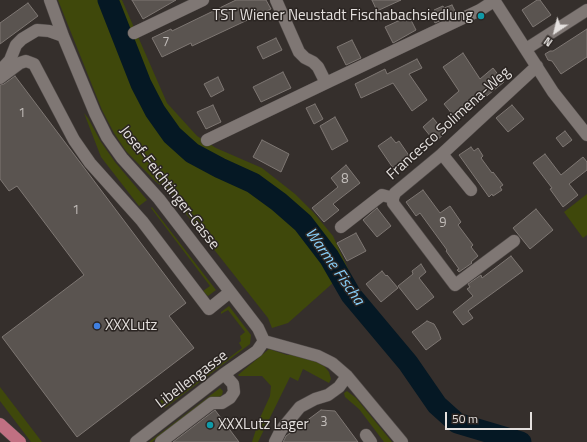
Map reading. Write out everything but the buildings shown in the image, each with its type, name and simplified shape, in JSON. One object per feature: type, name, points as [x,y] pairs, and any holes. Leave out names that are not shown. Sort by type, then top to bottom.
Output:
[{"type":"main road","points":[[2,426],[8,442]]},
{"type":"main road","points":[[2,426],[20,442]]},
{"type":"street","name":"Josef-Feichtinger-Gasse","points":[[50,0],[63,36],[95,113],[107,137],[122,158],[158,199],[258,328],[264,341]]},
{"type":"street","points":[[134,32],[203,0]]},
{"type":"street","points":[[276,0],[299,52],[318,67],[326,83]]},
{"type":"street","points":[[207,140],[473,13],[494,0],[553,92],[587,135]]},
{"type":"street","points":[[526,49],[587,10]]},
{"type":"street","points":[[0,71],[10,60],[16,46],[22,39],[37,30],[49,31],[63,36]]},
{"type":"street","points":[[0,78],[20,63],[26,61],[34,64],[74,140],[90,163],[142,221],[208,309],[230,292]]},
{"type":"street","name":"Francesco Solimena-Weg","points":[[514,241],[455,285],[393,203],[393,198],[395,193],[442,154],[537,66]]},
{"type":"street","points":[[442,154],[471,190]]},
{"type":"street","points":[[341,227],[382,195],[393,198]]},
{"type":"street","points":[[264,341],[318,356],[332,363],[347,376],[402,442]]},
{"type":"street","name":"Libellengasse","points":[[136,442],[224,374],[257,351],[264,341]]},
{"type":"street","points":[[161,442],[212,403],[222,403],[230,398],[234,392],[233,384],[224,374]]},
{"type":"street","points":[[275,442],[281,430],[300,407],[315,399],[328,395],[339,387],[347,376]]},
{"type":"green space","points":[[58,0],[122,0],[167,103],[197,136],[216,148],[262,168],[295,194],[313,212],[333,236],[351,275],[347,278],[334,282],[288,323],[272,328],[268,318],[168,191],[155,181],[126,151],[114,133],[102,110]]},
{"type":"green space","points":[[84,113],[115,162],[147,200],[139,206],[101,157]]},
{"type":"green space","points":[[587,194],[587,235],[583,238],[564,212]]},
{"type":"green space","points":[[152,207],[216,290],[208,296],[203,291],[210,286],[151,208]]},
{"type":"green space","points":[[229,306],[251,335],[250,344],[165,408],[160,401],[163,398],[168,404],[242,348],[239,343],[241,341],[240,336],[245,332],[228,310],[221,314],[221,312]]},
{"type":"green space","points":[[269,349],[287,355],[293,355],[316,361],[324,366],[329,372],[331,379],[329,383],[303,369],[298,381],[290,377],[258,442],[252,442],[259,420],[270,396],[271,386],[262,376],[238,375]]},
{"type":"green space","points":[[0,387],[42,442],[31,442],[0,401]]},
{"type":"green space","points":[[220,388],[223,391],[222,395],[219,397],[212,397],[152,442],[149,442]]},
{"type":"green space","points":[[347,391],[356,398],[392,442],[384,442],[359,409],[345,397],[344,393]]},
{"type":"waterway","name":"Warme Fischa","points":[[108,0],[141,84],[155,111],[172,135],[192,153],[253,183],[279,202],[303,223],[329,257],[351,295],[408,363],[437,405],[457,423],[521,442]]},
{"type":"place","name":"TST Wiener Neustadt Fischabachsiedlung","points":[[481,16]]},
{"type":"place","name":"XXXLutz","points":[[97,326]]},
{"type":"place","name":"XXXLutz Lager","points":[[210,425]]}]
